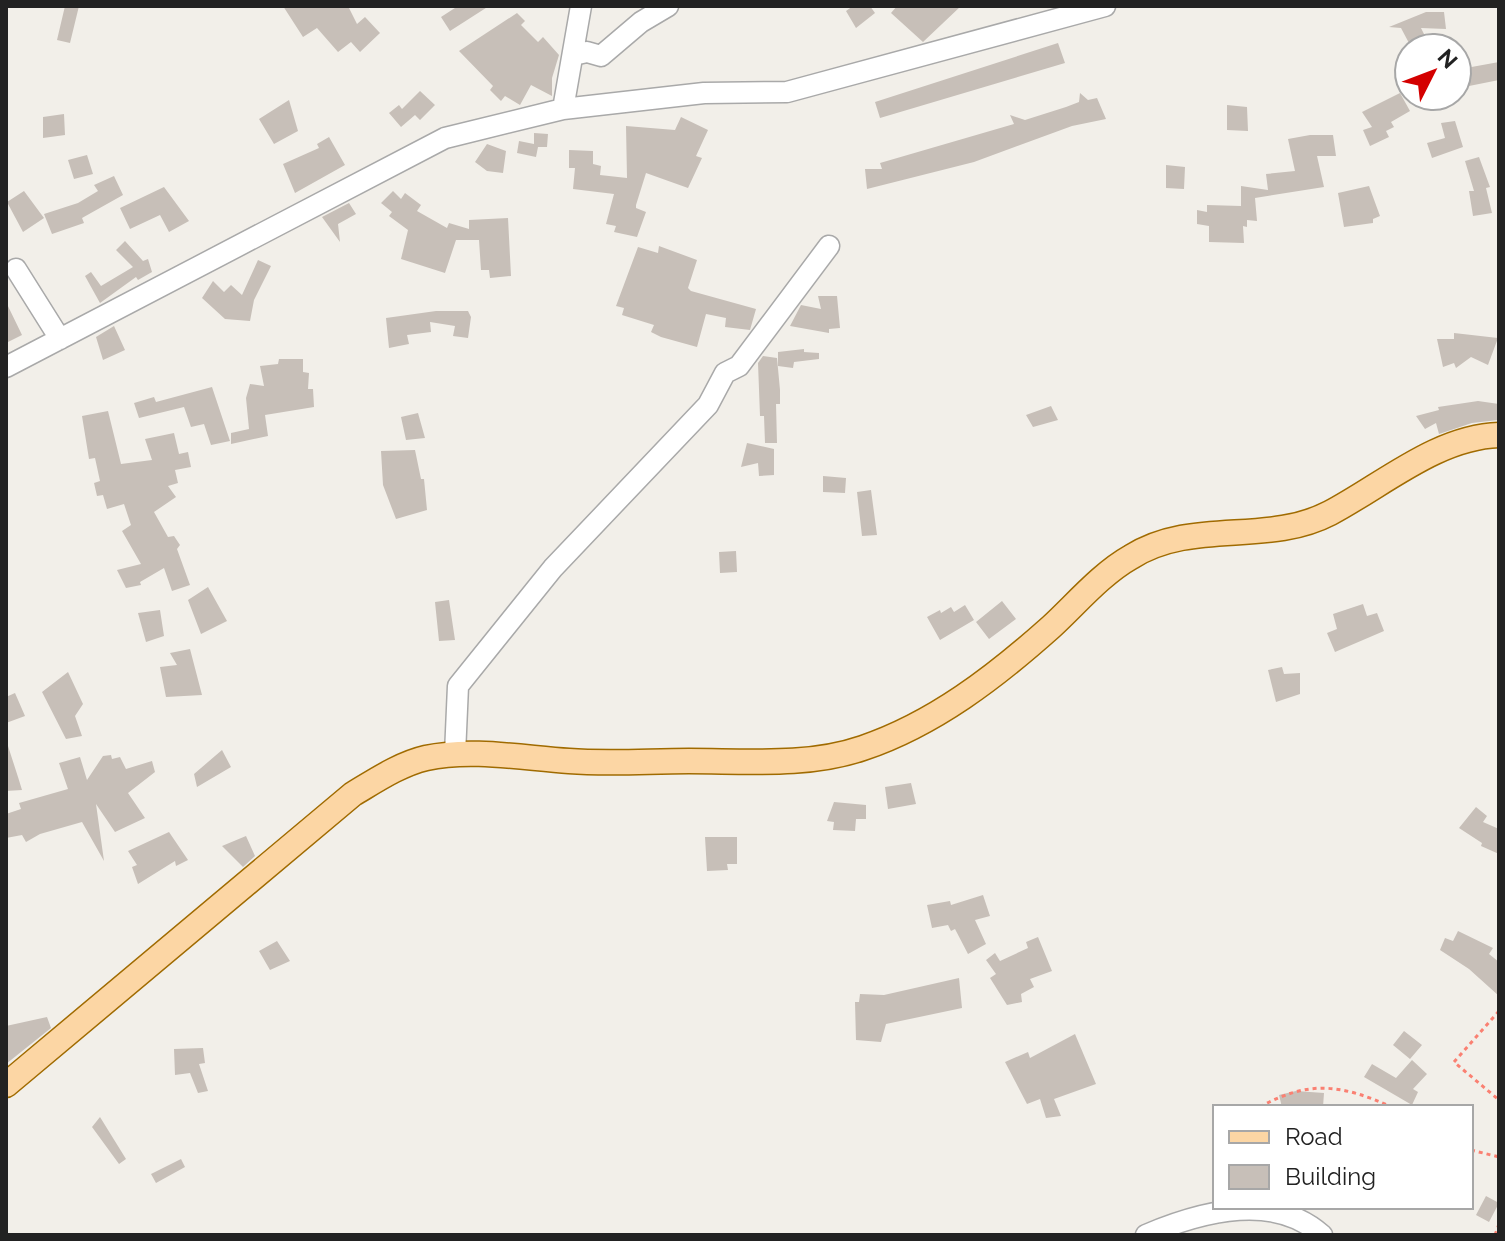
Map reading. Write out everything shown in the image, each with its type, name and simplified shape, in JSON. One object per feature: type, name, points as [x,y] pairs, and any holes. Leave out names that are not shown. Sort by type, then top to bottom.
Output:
[{"type":"main road","points":[[6,1085],[353,794],[423,758],[455,754],[575,762],[768,761],[808,760],[860,750],[924,724],[1016,658],[1129,558],[1159,542],[1181,535],[1256,532],[1300,524],[1328,514],[1453,444],[1479,436],[1499,435]]},
{"type":"street","points":[[563,109],[581,6]]},
{"type":"street","points":[[573,55],[587,52],[601,56],[641,22],[668,6]]},
{"type":"street","points":[[6,367],[445,138],[563,109],[704,93],[787,92],[1105,6]]},
{"type":"street","points":[[455,754],[458,686],[481,654],[553,568],[708,405],[725,373],[739,366],[829,246]]},
{"type":"street","points":[[16,269],[60,339]]},
{"type":"street","points":[[1146,1235],[1197,1218],[1242,1209],[1275,1211],[1308,1223],[1322,1235]]},
{"type":"path","points":[[1499,1011],[1454,1062],[1499,1100]]},
{"type":"path","points":[[1266,1105],[1318,1087],[1346,1088],[1387,1105]]},
{"type":"path","points":[[1473,1150],[1499,1157]]},
{"type":"path","points":[[1495,1235],[1499,1224]]},
{"type":"building","points":[[65,6],[79,6],[70,43],[57,40]]},
{"type":"building","points":[[283,6],[348,6],[357,24],[365,17],[380,33],[360,52],[351,42],[338,52],[317,28],[303,37]]},
{"type":"building","points":[[458,6],[489,6],[450,31],[441,17]]},
{"type":"building","points":[[853,6],[870,6],[875,13],[856,28],[846,11]]},
{"type":"building","points":[[897,6],[961,6],[923,42],[891,13]]},
{"type":"building","points":[[1426,12],[1444,12],[1446,29],[1421,28],[1423,32],[1403,32],[1401,28],[1389,27]]},
{"type":"building","points":[[517,13],[525,21],[521,25],[538,42],[543,37],[559,55],[552,78],[552,96],[531,85],[520,105],[505,96],[501,101],[490,90],[493,86],[459,51]]},
{"type":"building","points":[[1058,43],[1065,63],[880,118],[875,102]]},
{"type":"building","points":[[1499,62],[1499,80],[1473,85],[1473,67]]},
{"type":"building","points":[[420,91],[435,105],[420,120],[415,115],[401,127],[389,113],[399,105],[402,109]]},
{"type":"building","points":[[1080,93],[1088,100],[1097,98],[1106,119],[1072,126],[974,162],[867,189],[865,169],[882,169],[880,163],[1014,124],[1010,115],[1025,120],[1066,107],[1079,102]]},
{"type":"building","points":[[1393,96],[1393,112],[1408,112],[1391,122],[1394,127],[1386,131],[1389,137],[1370,146],[1363,130],[1372,127],[1362,112]]},
{"type":"building","points":[[289,100],[298,131],[274,144],[259,119]]},
{"type":"building","points":[[1227,105],[1247,107],[1248,131],[1227,130]]},
{"type":"building","points":[[64,114],[65,135],[43,138],[43,117]]},
{"type":"building","points":[[681,117],[708,130],[696,156],[702,158],[688,188],[646,173],[636,205],[636,208],[646,212],[637,237],[614,232],[616,226],[606,224],[614,194],[573,189],[575,168],[569,168],[569,150],[593,151],[593,164],[601,166],[600,175],[627,178],[626,126],[675,130]]},
{"type":"building","points":[[1455,121],[1463,147],[1432,158],[1427,143],[1445,138],[1441,123]]},
{"type":"building","points":[[534,133],[548,134],[547,147],[538,147],[536,157],[517,153],[519,141],[534,144]]},
{"type":"building","points":[[1333,135],[1336,156],[1317,156],[1324,187],[1255,198],[1257,221],[1247,220],[1247,227],[1243,226],[1244,243],[1209,242],[1209,226],[1197,224],[1197,210],[1207,212],[1207,205],[1241,206],[1241,186],[1268,190],[1266,174],[1295,171],[1288,139]]},
{"type":"building","points":[[329,137],[345,165],[295,193],[283,164],[319,148],[317,144]]},
{"type":"building","points":[[487,144],[506,151],[503,173],[487,171],[475,162]]},
{"type":"building","points":[[87,155],[93,174],[74,179],[68,160]]},
{"type":"building","points":[[1479,157],[1490,187],[1486,188],[1492,213],[1473,216],[1469,191],[1474,191],[1465,161]]},
{"type":"building","points":[[1166,165],[1185,167],[1184,189],[1166,188]]},
{"type":"building","points":[[114,176],[123,195],[82,218],[84,223],[52,234],[44,214],[78,203],[98,191],[94,185]]},
{"type":"building","points":[[1369,186],[1380,216],[1373,219],[1373,223],[1344,227],[1338,193]]},
{"type":"building","points":[[164,187],[189,221],[169,232],[160,215],[130,229],[120,208]]},
{"type":"building","points":[[24,191],[44,218],[23,232],[7,202]]},
{"type":"building","points":[[393,191],[401,199],[405,193],[421,205],[417,211],[447,228],[449,223],[469,229],[469,220],[508,218],[511,276],[490,278],[489,270],[481,270],[479,240],[456,240],[445,273],[401,259],[408,230],[389,216],[392,212],[381,203]]},
{"type":"building","points":[[349,203],[356,214],[338,224],[340,242],[322,217]]},
{"type":"building","points":[[125,241],[143,261],[148,259],[152,272],[138,280],[136,277],[100,303],[85,276],[91,272],[101,286],[133,267],[116,250]]},
{"type":"building","points":[[659,246],[697,260],[688,288],[691,291],[756,309],[750,330],[725,327],[726,318],[706,314],[697,347],[661,337],[651,332],[654,325],[622,315],[624,308],[616,306],[638,247],[658,253]]},
{"type":"building","points":[[258,260],[271,266],[254,300],[250,321],[225,319],[202,298],[213,281],[224,292],[231,285],[242,295]]},
{"type":"building","points":[[818,296],[837,296],[840,328],[829,329],[829,333],[790,326],[801,305],[821,309]]},
{"type":"building","points":[[6,302],[22,335],[6,343]]},
{"type":"building","points":[[436,311],[468,311],[471,317],[468,338],[453,336],[455,326],[430,322],[431,332],[407,335],[409,344],[389,348],[386,318]]},
{"type":"building","points":[[114,326],[125,350],[103,360],[96,337]]},
{"type":"building","points":[[1454,333],[1498,338],[1488,365],[1471,357],[1456,368],[1454,363],[1443,367],[1437,339],[1454,339]]},
{"type":"building","points":[[804,349],[804,352],[819,353],[819,359],[794,362],[793,368],[778,366],[778,352]]},
{"type":"building","points":[[763,356],[777,358],[780,404],[776,404],[777,443],[765,443],[764,416],[760,416],[758,363]]},
{"type":"building","points":[[279,359],[303,359],[303,372],[309,373],[308,389],[313,389],[314,407],[265,415],[268,436],[231,444],[231,433],[249,429],[246,398],[250,384],[264,386],[260,366],[278,364]]},
{"type":"building","points":[[212,387],[230,441],[211,445],[204,424],[191,427],[184,407],[139,418],[134,403],[154,397],[156,402]]},
{"type":"building","points":[[1478,401],[1499,404],[1498,420],[1472,423],[1439,434],[1436,423],[1425,429],[1416,416],[1439,410],[1438,407]]},
{"type":"building","points":[[1051,406],[1058,420],[1033,427],[1026,415]]},
{"type":"building","points":[[108,411],[121,464],[152,460],[145,439],[174,433],[179,454],[188,452],[191,467],[175,470],[178,483],[168,486],[176,497],[154,512],[168,537],[174,536],[180,545],[177,549],[190,585],[172,591],[164,568],[140,582],[141,585],[126,588],[117,570],[141,564],[122,531],[131,525],[124,504],[107,509],[103,495],[97,496],[94,483],[100,481],[95,458],[89,459],[82,416]]},
{"type":"building","points":[[418,413],[425,438],[406,440],[401,417]]},
{"type":"building","points":[[747,443],[774,449],[774,475],[759,476],[758,463],[741,467]]},
{"type":"building","points":[[415,450],[421,479],[424,479],[427,510],[396,519],[383,485],[381,451]]},
{"type":"building","points":[[823,476],[846,478],[845,493],[823,492]]},
{"type":"building","points":[[871,490],[877,535],[862,536],[857,492]]},
{"type":"building","points":[[736,551],[737,572],[720,573],[719,552]]},
{"type":"building","points":[[208,587],[227,621],[201,634],[188,600]]},
{"type":"building","points":[[449,600],[455,640],[439,641],[435,602]]},
{"type":"building","points":[[1002,601],[1016,619],[989,639],[976,622]]},
{"type":"building","points":[[1363,604],[1367,616],[1377,613],[1384,631],[1335,652],[1327,633],[1337,629],[1333,614]]},
{"type":"building","points":[[965,605],[974,620],[940,640],[927,617],[951,607],[954,612]]},
{"type":"building","points":[[160,610],[164,636],[146,642],[138,613]]},
{"type":"building","points":[[190,649],[202,695],[166,697],[160,667],[177,665],[170,653]]},
{"type":"building","points":[[1282,667],[1284,674],[1300,673],[1300,694],[1276,702],[1268,670]]},
{"type":"building","points":[[68,672],[83,704],[75,716],[82,736],[66,739],[42,692]]},
{"type":"building","points":[[15,693],[25,716],[6,723],[6,697]]},
{"type":"building","points":[[8,746],[18,777],[22,790],[6,791]]},
{"type":"building","points":[[222,750],[231,767],[197,787],[194,774]]},
{"type":"building","points":[[111,755],[112,759],[120,757],[126,769],[152,761],[155,772],[128,793],[145,818],[115,832],[96,804],[104,861],[82,822],[40,834],[26,842],[22,835],[6,838],[6,814],[21,809],[19,803],[68,789],[59,763],[80,757],[87,780],[103,756]]},
{"type":"building","points":[[911,783],[916,804],[888,809],[885,787]]},
{"type":"building","points":[[834,802],[866,805],[866,819],[856,819],[855,831],[833,830],[834,822],[827,821]]},
{"type":"building","points":[[1476,807],[1487,816],[1483,822],[1499,829],[1499,854],[1481,846],[1482,843],[1459,828]]},
{"type":"building","points":[[169,832],[188,860],[176,866],[175,861],[138,884],[132,867],[137,865],[128,851]]},
{"type":"building","points":[[246,836],[255,856],[243,867],[222,846]]},
{"type":"building","points":[[705,837],[737,837],[737,864],[727,864],[728,870],[707,871]]},
{"type":"building","points":[[983,895],[990,916],[975,920],[986,944],[968,954],[955,929],[951,931],[948,925],[932,928],[927,905],[950,901],[951,905]]},
{"type":"building","points":[[1458,931],[1493,948],[1489,954],[1499,962],[1499,996],[1469,969],[1440,950],[1445,938],[1453,941]]},
{"type":"building","points":[[1038,937],[1052,971],[1030,979],[1034,987],[1021,994],[1022,1002],[1007,1005],[990,978],[996,974],[986,960],[995,953],[1000,961],[1028,948],[1026,942]]},
{"type":"building","points":[[277,941],[290,961],[270,970],[259,951]]},
{"type":"building","points":[[959,978],[962,1008],[886,1024],[881,1042],[856,1040],[855,1002],[859,1002],[860,994],[884,995]]},
{"type":"building","points":[[47,1017],[51,1028],[6,1064],[6,1026]]},
{"type":"building","points":[[1404,1031],[1422,1045],[1410,1059],[1393,1045]]},
{"type":"building","points":[[1075,1034],[1096,1084],[1054,1099],[1061,1116],[1046,1118],[1040,1099],[1027,1104],[1005,1062],[1028,1052],[1030,1058]]},
{"type":"building","points":[[203,1048],[205,1063],[199,1064],[208,1091],[198,1093],[190,1073],[175,1075],[174,1049]]},
{"type":"building","points":[[1412,1060],[1427,1074],[1413,1089],[1418,1092],[1412,1105],[1364,1077],[1372,1064],[1396,1078]]},
{"type":"building","points":[[1296,1091],[1324,1093],[1323,1105],[1282,1105],[1279,1095]]},
{"type":"building","points":[[100,1117],[126,1159],[119,1164],[92,1127]]},
{"type":"building","points":[[181,1159],[185,1167],[156,1183],[151,1174]]},
{"type":"building","points":[[1486,1196],[1499,1203],[1489,1222],[1476,1215]]}]
